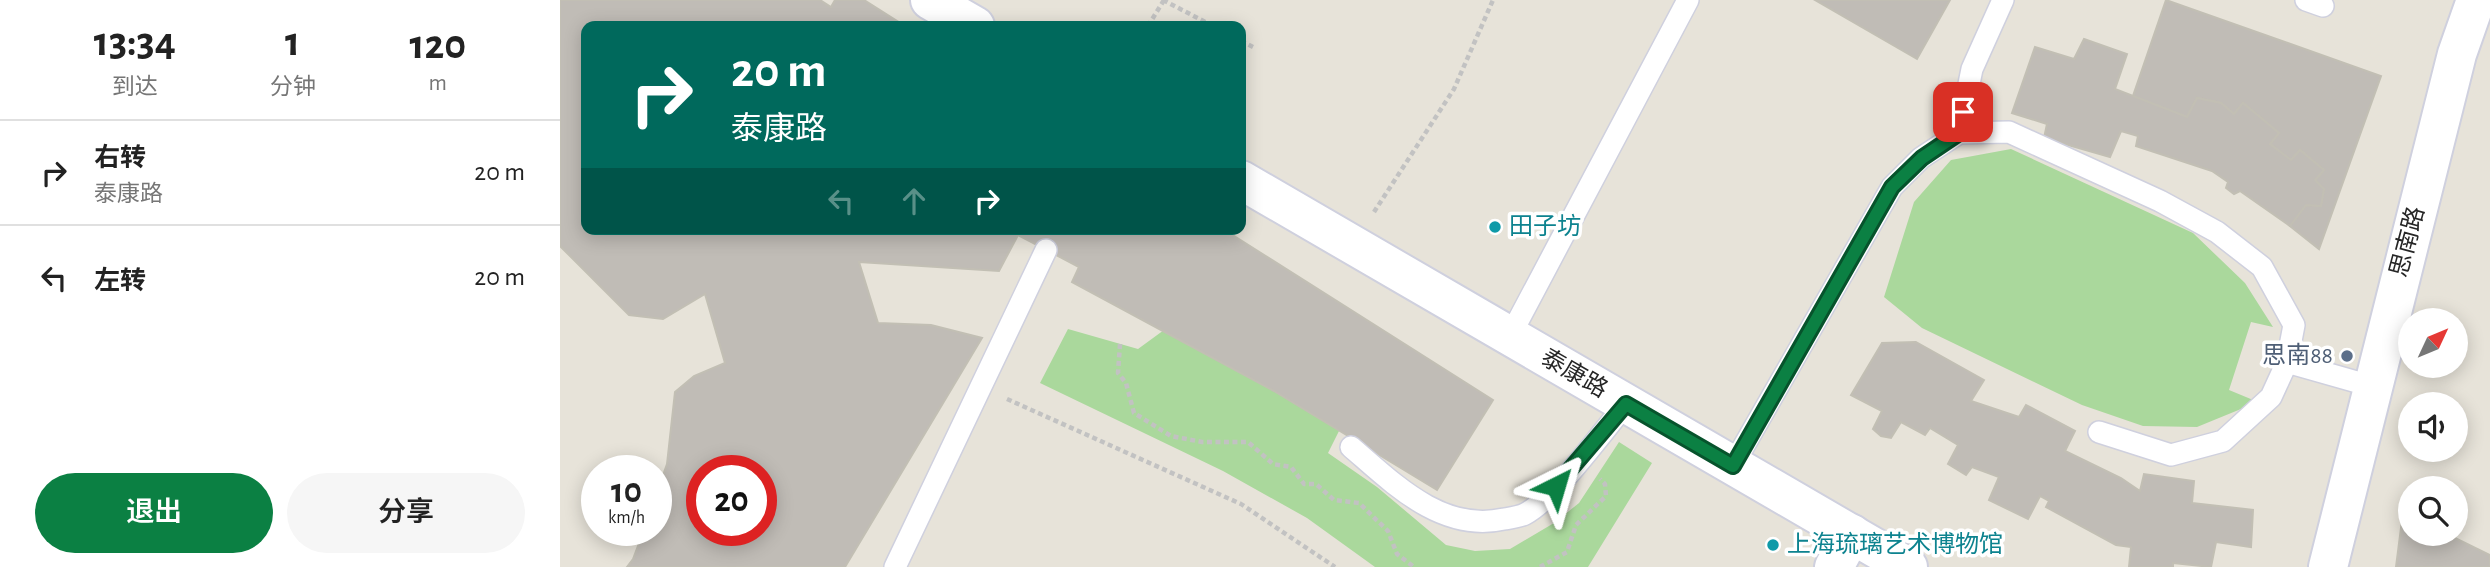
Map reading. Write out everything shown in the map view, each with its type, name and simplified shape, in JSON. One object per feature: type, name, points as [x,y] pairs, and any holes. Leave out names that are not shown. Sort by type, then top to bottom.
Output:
[{"type":"street","points":[[930,0],[966,21]]},
{"type":"street","name":"思南路","points":[[2328,567],[2371,386],[2457,54],[2476,0]]},
{"type":"street","name":"泰康路","points":[[1246,183],[1908,567]]},
{"type":"street","points":[[1834,567],[1852,534]]},
{"type":"lane","points":[[1510,336],[1688,0]]},
{"type":"lane","points":[[1959,133],[1972,69],[2003,0]]},
{"type":"lane","points":[[1733,466],[1892,187],[1922,158],[1959,133],[2009,132],[2161,201],[2217,232],[2262,267],[2294,325],[2287,362],[2271,397],[2223,441],[2171,455],[2099,432]]},
{"type":"lane","points":[[895,567],[1046,250]]},
{"type":"lane","points":[[2287,362],[2371,386]]},
{"type":"lane","points":[[1351,447],[1404,492],[1442,515],[1485,523],[1524,515],[1556,486],[1626,404]]},
{"type":"path","points":[[1151,21],[1164,0],[1204,21]]},
{"type":"path","points":[[1354,246],[1454,89],[1493,0]]},
{"type":"path","points":[[1246,44],[1253,47]]},
{"type":"path","points":[[1120,344],[1118,373],[1126,383],[1135,413],[1171,436],[1202,442],[1248,442],[1273,464],[1291,467],[1304,484],[1316,484],[1334,500],[1359,503],[1388,531],[1397,554],[1414,567]]},
{"type":"path","points":[[981,386],[1049,421],[1241,504],[1335,567]]},
{"type":"path","points":[[1540,567],[1567,552],[1576,524],[1606,496],[1605,484],[1597,475]]},
{"type":"green space","points":[[2011,149],[2193,233],[2245,283],[2273,327],[2251,322],[2229,390],[2258,402],[2197,427],[2143,426],[2082,405],[1922,328],[1884,297],[1914,202],[1951,160]]},
{"type":"green space","points":[[1068,329],[1138,349],[1164,330],[1275,385],[1340,429],[1328,453],[1377,487],[1446,545],[1475,551],[1510,549],[1554,523],[1579,503],[1619,442],[1652,463],[1588,567],[1375,567],[1307,518],[1223,471],[1040,383]]},
{"type":"building","points":[[560,0],[820,0],[831,7],[835,0],[864,0],[897,21],[581,21],[581,235],[1018,235],[999,271],[859,262],[878,323],[931,325],[982,338],[845,567],[627,567],[638,546],[672,546],[672,455],[668,455],[675,392],[694,376],[725,363],[705,294],[663,319],[629,315],[560,246]]},
{"type":"building","points":[[1815,0],[1950,0],[1917,59]]},
{"type":"building","points":[[2166,0],[2381,76],[2319,249],[2290,226],[2306,205],[2321,206],[2324,189],[2315,180],[2324,170],[2300,150],[2291,160],[2270,144],[2279,133],[2243,103],[2234,114],[2221,103],[2197,98],[2187,117],[2133,96]]},
{"type":"building","points":[[2084,39],[2127,54],[2115,89],[2187,117],[2197,98],[2221,103],[2234,114],[2243,103],[2279,133],[2270,144],[2291,160],[2300,150],[2324,170],[2315,180],[2324,189],[2321,206],[2306,205],[2290,226],[2240,191],[2234,194],[2226,188],[2228,182],[2212,171],[2136,146],[2138,136],[2121,131],[2110,157],[2044,138],[2047,124],[2012,113],[2035,47],[2074,59]]},
{"type":"building","points":[[1018,235],[1232,235],[1493,400],[1437,490],[1274,391],[1072,282],[1079,267]]},
{"type":"building","points":[[1916,342],[1984,380],[1971,401],[2019,417],[2026,405],[2075,431],[2065,451],[2121,478],[2140,491],[2144,474],[2194,481],[2192,503],[2253,510],[2251,547],[2216,542],[2211,567],[2173,563],[2173,567],[2129,567],[2131,547],[2116,545],[2046,507],[2049,501],[2040,496],[2028,519],[1989,500],[1999,477],[1972,467],[1966,475],[1948,464],[1958,445],[1930,428],[1925,435],[1901,422],[1891,438],[1881,436],[1873,429],[1882,411],[1851,395],[1882,343]]},
{"type":"building","points":[[2468,544],[2490,555],[2490,567],[2396,567],[2399,546]]},
{"type":"place","name":"田子坊","points":[[1495,227]]},
{"type":"place","name":"思南88","points":[[2347,356]]},
{"type":"place","name":"上海琉璃艺术博物馆","points":[[1773,545]]},
{"type":"route","points":[[1556,486],[1626,404],[1733,466],[1892,187],[1922,158],[1959,133],[1963,112]]}]
